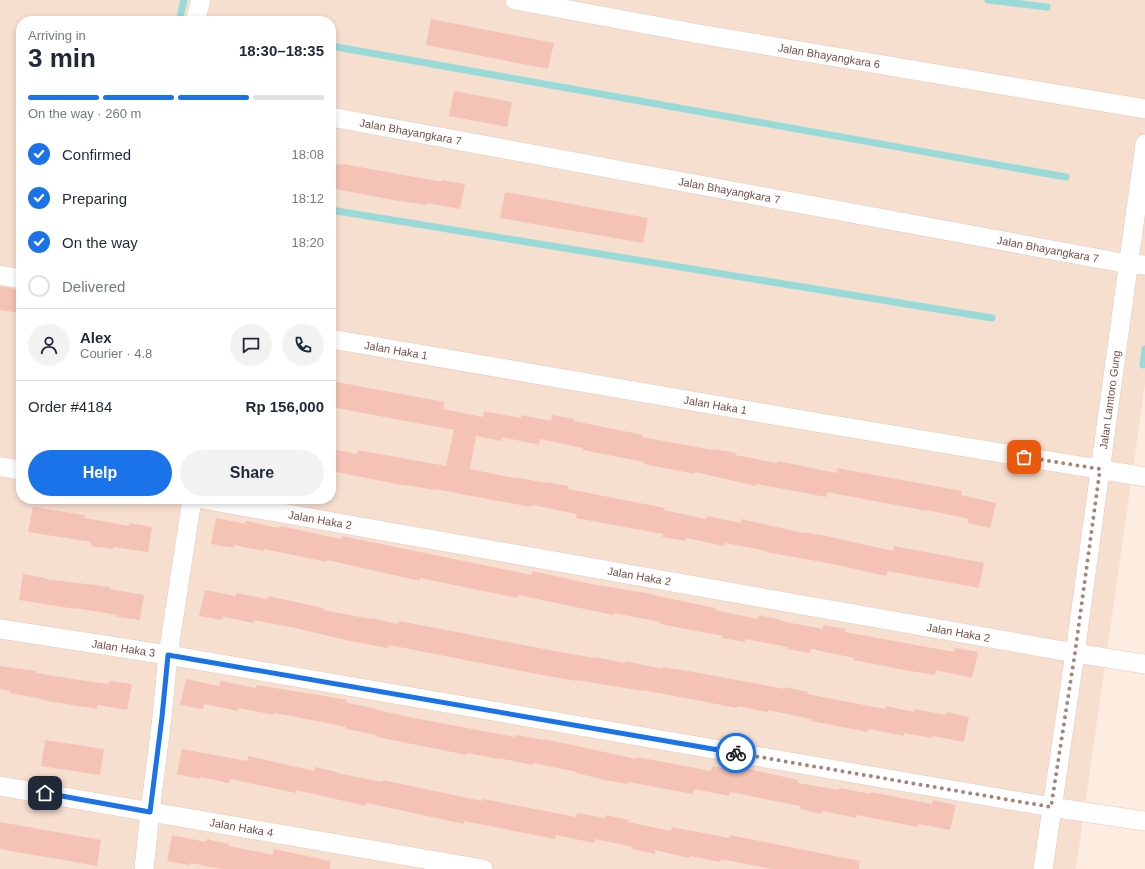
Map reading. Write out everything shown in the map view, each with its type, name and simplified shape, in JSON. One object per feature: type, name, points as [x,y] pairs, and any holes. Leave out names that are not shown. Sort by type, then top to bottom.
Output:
[{"type":"street","points":[[196,16],[201,0]]},
{"type":"street","name":"Jalan Bhayangkara 6","points":[[515,0],[699,34],[1145,109]]},
{"type":"street","name":"Jalan Bhayangkara 7","points":[[336,118],[1137,264]]},
{"type":"street","name":"Jalan Lamtoro Gung","points":[[1043,869],[1075,653],[1100,469],[1137,264],[1145,144]]},
{"type":"street","points":[[0,275],[16,278]]},
{"type":"street","name":"Jalan Haka 1","points":[[336,340],[789,418],[1145,477]]},
{"type":"street","points":[[0,466],[16,469]]},
{"type":"street","points":[[144,869],[168,655],[191,504]]},
{"type":"street","name":"Jalan Haka 2","points":[[230,504],[1075,653],[1145,664]]},
{"type":"street","name":"Jalan Haka 3","points":[[0,629],[168,655],[1051,807],[1145,821]]},
{"type":"street","name":"Jalan Haka 4","points":[[0,786],[483,869]]},
{"type":"shaded area","points":[[0,0],[1145,0],[1145,384],[1076,869],[0,869]]},
{"type":"building","points":[[431,19],[554,43],[548,69],[426,45]]},
{"type":"building","points":[[454,91],[512,102],[507,127],[449,116]]},
{"type":"building","points":[[336,164],[442,182],[442,180],[465,184],[460,209],[427,203],[427,205],[336,189]]},
{"type":"building","points":[[505,192],[648,218],[643,243],[500,218]]},
{"type":"building","points":[[0,286],[16,289],[16,312],[0,310]]},
{"type":"building","points":[[336,382],[445,402],[443,409],[483,417],[484,411],[521,418],[521,415],[551,421],[552,415],[643,435],[642,437],[736,453],[735,455],[777,463],[778,461],[836,473],[837,468],[962,491],[961,495],[996,503],[990,528],[968,523],[969,519],[927,510],[827,492],[826,497],[756,484],[756,486],[695,472],[695,474],[644,464],[644,462],[583,450],[583,448],[540,439],[539,445],[502,437],[501,441],[476,436],[470,469],[514,478],[568,486],[568,489],[665,508],[664,510],[706,519],[707,516],[741,523],[741,519],[893,551],[894,546],[984,563],[979,588],[888,571],[886,576],[725,543],[724,546],[686,538],[685,541],[662,537],[663,534],[576,518],[577,514],[532,505],[532,507],[435,489],[407,486],[336,472],[336,450],[357,454],[358,450],[446,466],[454,430],[336,408]]},
{"type":"building","points":[[33,507],[85,515],[85,518],[129,526],[129,523],[152,527],[148,552],[114,547],[113,549],[91,546],[91,542],[28,532]]},
{"type":"building","points":[[216,518],[246,524],[246,521],[279,528],[280,526],[341,539],[342,536],[532,575],[532,571],[596,585],[653,594],[715,608],[715,610],[758,619],[759,615],[823,629],[823,625],[846,629],[845,632],[954,652],[955,648],[978,652],[972,678],[936,670],[935,675],[904,670],[854,660],[854,658],[811,649],[810,653],[787,649],[788,647],[745,639],[745,642],[722,638],[723,636],[660,624],[660,622],[614,613],[613,615],[518,595],[517,598],[420,578],[420,581],[327,560],[327,562],[264,549],[264,551],[234,545],[234,548],[211,544]]},
{"type":"building","points":[[23,574],[46,579],[110,587],[110,589],[144,595],[140,620],[117,617],[117,615],[75,608],[19,600]]},
{"type":"building","points":[[205,590],[236,596],[236,593],[267,599],[268,596],[323,608],[323,610],[398,624],[399,621],[595,658],[625,663],[625,661],[663,669],[663,667],[688,671],[785,689],[785,687],[808,692],[807,694],[885,709],[886,706],[914,712],[915,709],[946,715],[947,712],[969,717],[964,742],[933,736],[932,738],[904,733],[904,736],[869,729],[868,732],[811,721],[811,719],[768,710],[768,712],[737,706],[737,708],[643,690],[542,675],[389,645],[388,648],[350,641],[254,620],[254,623],[223,617],[222,620],[199,616]]},
{"type":"building","points":[[0,666],[36,671],[36,673],[79,680],[109,684],[109,681],[132,684],[127,710],[98,705],[97,709],[41,700],[42,699],[10,693],[10,691],[0,689]]},
{"type":"building","points":[[186,679],[219,686],[221,681],[256,688],[256,685],[325,696],[347,700],[347,703],[419,719],[515,737],[516,735],[545,739],[636,759],[637,757],[711,771],[712,766],[744,772],[744,768],[798,780],[798,783],[838,790],[839,788],[871,794],[871,792],[932,804],[933,800],[956,805],[950,830],[919,824],[918,827],[857,815],[856,818],[823,811],[822,814],[800,809],[800,806],[730,792],[729,796],[694,789],[693,794],[628,782],[628,784],[533,763],[533,765],[467,753],[467,755],[377,737],[377,735],[346,729],[346,727],[274,713],[274,715],[239,708],[238,711],[204,704],[203,709],[180,705]]},
{"type":"building","points":[[45,740],[104,749],[100,775],[41,766]]},
{"type":"building","points":[[182,749],[247,761],[248,756],[314,771],[315,767],[382,782],[383,780],[482,801],[483,799],[576,817],[577,813],[605,818],[606,815],[629,820],[628,822],[671,831],[672,827],[729,838],[730,835],[860,861],[859,869],[772,869],[721,859],[720,862],[690,856],[689,858],[655,850],[655,854],[632,849],[633,847],[595,839],[594,843],[556,835],[555,839],[464,821],[464,824],[367,803],[366,806],[296,790],[296,793],[230,779],[229,783],[200,777],[199,779],[177,774]]},
{"type":"building","points":[[0,822],[101,840],[97,866],[0,849]]},
{"type":"building","points":[[172,835],[206,842],[206,839],[229,844],[229,846],[273,855],[274,849],[330,861],[330,869],[223,869],[190,863],[190,865],[167,861]]},
{"type":"waterway","points":[[180,16],[184,0]]},
{"type":"waterway","points":[[988,0],[1047,7]]},
{"type":"waterway","points":[[336,47],[1066,177]]},
{"type":"waterway","points":[[336,211],[992,318]]},
{"type":"waterway","points":[[1143,365],[1145,349]]},
{"type":"way so far","points":[[736,753],[1051,807],[1075,653],[1100,469],[1024,457]]},
{"type":"route","points":[[45,793],[150,812],[168,655],[736,753]]}]
